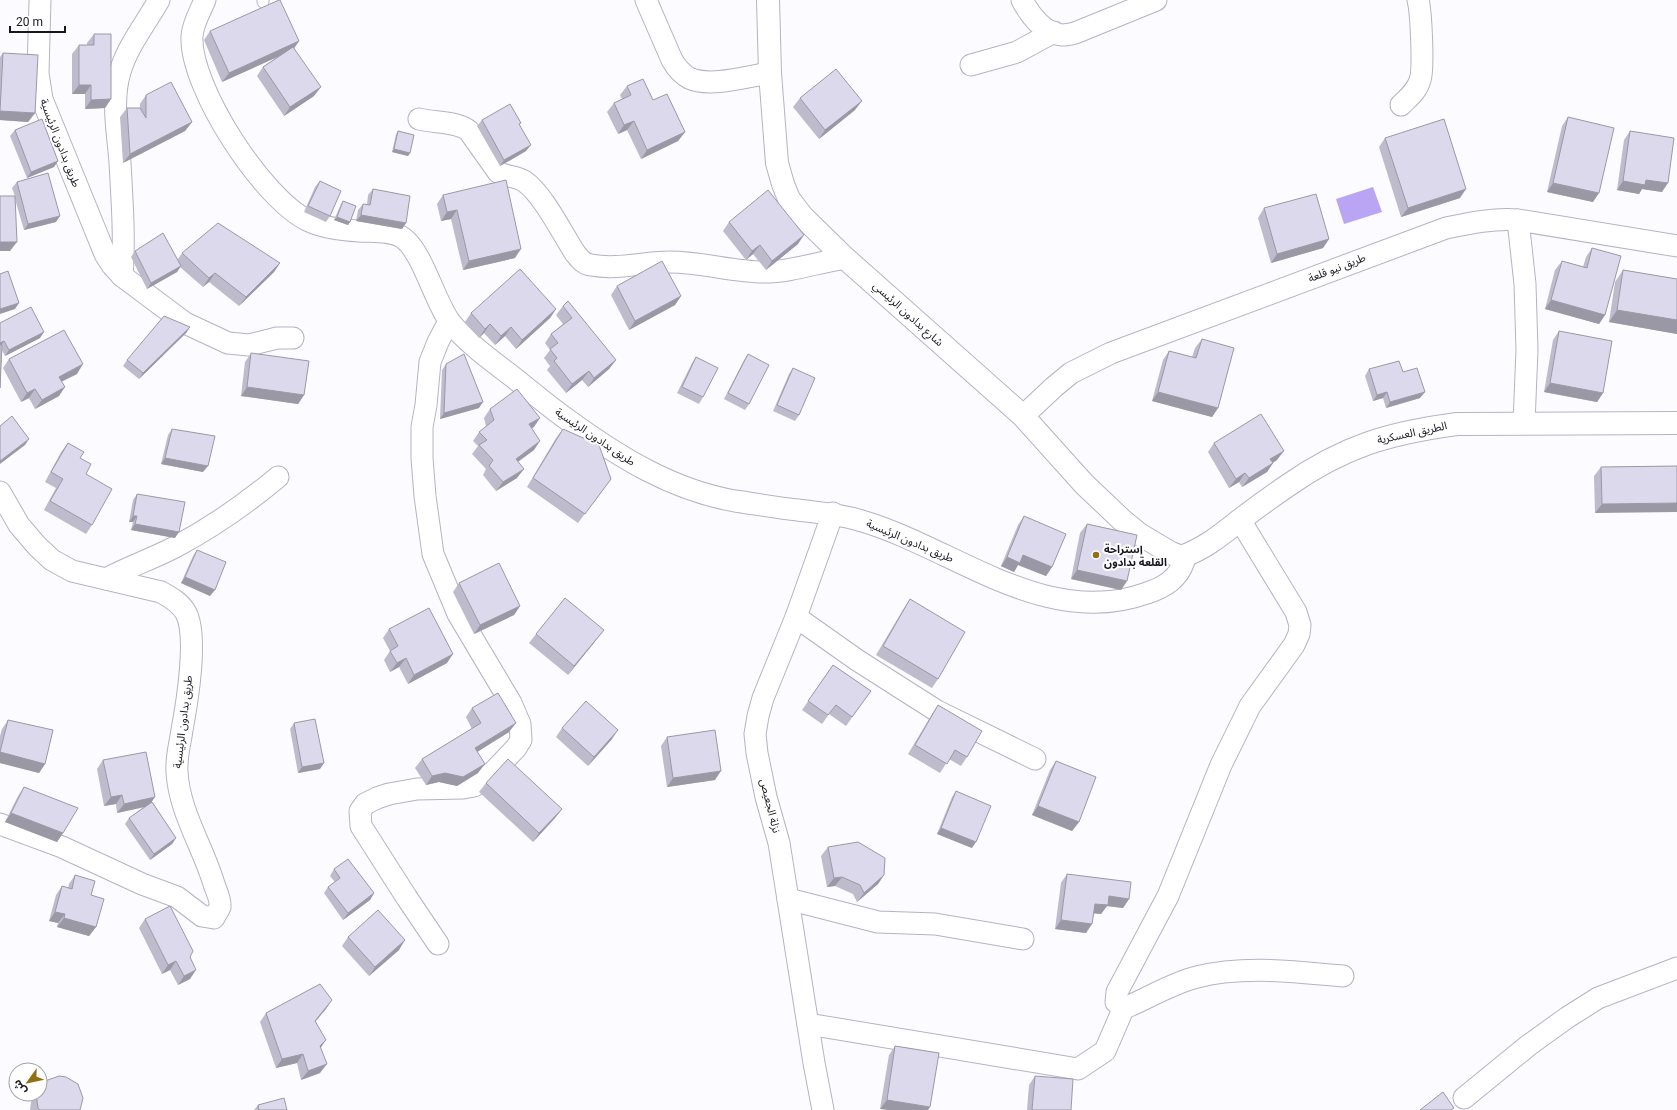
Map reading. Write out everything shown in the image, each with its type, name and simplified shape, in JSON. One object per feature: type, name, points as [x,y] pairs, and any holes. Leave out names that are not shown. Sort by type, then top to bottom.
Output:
[{"type":"main road","name":"شارع بدادون الرئيسي","points":[[768,0],[770,73],[777,163],[789,199],[802,216],[845,258],[1023,416],[1084,484],[1122,520],[1139,534],[1171,553],[1181,557]]},
{"type":"main road","name":"الطريق العسكرية","points":[[1181,557],[1201,549],[1288,485],[1326,460],[1365,443],[1386,437],[1425,428],[1457,424],[1677,424]]},
{"type":"street","name":"طريق بدادون الرئيسية","points":[[40,0],[38,73],[42,99],[105,254],[112,265],[122,276],[185,323],[228,343],[249,344],[277,338],[293,338]]},
{"type":"street","points":[[122,276],[124,253],[120,163],[116,117],[118,82],[120,71],[126,57],[159,0]]},
{"type":"street","name":"طريق بدادون الرئيسية","points":[[205,0],[194,26],[192,37],[193,51],[204,84],[230,137],[268,187],[291,210],[301,218],[313,223],[331,228],[383,232],[406,240],[419,260],[449,321],[479,350],[566,419],[636,466],[676,484],[708,495],[796,510],[833,513],[864,521],[898,534],[1001,581],[1033,593],[1058,599],[1095,602],[1138,596],[1165,586],[1173,580],[1183,566],[1184,561],[1181,557]]},
{"type":"street","points":[[646,0],[672,60],[677,68],[689,78],[705,82],[721,81],[770,73]]},
{"type":"street","points":[[1022,0],[1027,10],[1046,30],[1061,35],[1075,33],[1156,0]]},
{"type":"street","points":[[1401,105],[1415,91],[1421,79],[1422,51],[1418,0]]},
{"type":"street","points":[[972,65],[1017,52],[1054,32]]},
{"type":"street","points":[[419,118],[464,127],[469,131],[498,172],[504,176],[520,179],[532,187],[574,253],[588,265],[612,266],[669,262],[765,272],[793,270],[845,258]]},
{"type":"street","name":"طريق نيو قلعة","points":[[1023,416],[1054,387],[1071,374],[1111,353],[1446,228],[1473,222],[1505,219],[1518,220],[1677,246]]},
{"type":"street","points":[[1518,220],[1525,284],[1527,350],[1524,423]]},
{"type":"street","points":[[438,944],[361,826],[360,811],[365,804],[389,794],[417,789],[463,788],[474,786],[494,772],[516,748],[521,740],[520,724],[511,703],[458,614],[433,554],[425,496],[422,458],[422,427],[426,405],[430,362],[449,321]]},
{"type":"street","points":[[106,579],[133,565],[154,557],[195,535],[237,509],[278,477]]},
{"type":"street","name":"طريق بدادون الرئيسية","points":[[0,492],[19,525],[37,546],[52,560],[72,571],[161,592],[182,606],[188,618],[192,638],[185,715],[177,758],[178,785],[185,808],[208,862],[218,893],[220,907],[214,918],[202,916],[176,897],[142,884],[62,848],[0,824]]},
{"type":"street","name":"نزلة الجعيص","points":[[823,1110],[779,843],[766,797],[757,753],[755,734],[763,698],[796,617],[833,513]]},
{"type":"street","points":[[1240,520],[1296,612],[1300,625],[1299,634],[1287,655],[1270,676],[1250,706],[1221,765],[1168,896],[1117,992],[1116,1002],[1124,1007],[1129,1006],[1172,986],[1196,978],[1222,973],[1250,970],[1343,976]]},
{"type":"street","points":[[796,617],[857,660],[937,711],[1035,759]]},
{"type":"street","points":[[788,899],[878,922],[935,924],[1023,939]]},
{"type":"street","points":[[1464,1098],[1529,1045],[1598,998],[1677,968]]},
{"type":"street","points":[[808,1024],[1078,1069],[1105,1051],[1124,1007]]},
{"type":"shaded area","points":[[1373,187],[1382,212],[1344,224],[1336,199]]},
{"type":"building","points":[[279,0],[299,41],[229,73],[210,31]]},
{"type":"building","points":[[94,34],[111,34],[111,99],[91,100],[91,85],[79,85],[79,45],[94,45]]},
{"type":"building","points":[[293,47],[321,87],[290,107],[263,67]]},
{"type":"building","points":[[3,53],[38,55],[35,113],[0,111]]},
{"type":"building","points":[[836,69],[862,101],[825,130],[800,98]]},
{"type":"building","points":[[643,79],[653,100],[667,94],[685,132],[647,150],[634,121],[624,125],[614,103],[631,95],[627,86]]},
{"type":"building","points":[[171,82],[192,122],[130,154],[127,108],[140,108],[146,118],[146,95]]},
{"type":"building","points":[[510,104],[531,145],[504,160],[482,120]]},
{"type":"building","points":[[1568,117],[1614,128],[1599,193],[1553,183]]},
{"type":"building","points":[[42,119],[58,161],[31,172],[15,130]]},
{"type":"building","points":[[1444,119],[1466,189],[1408,208],[1385,138]]},
{"type":"building","points":[[398,131],[414,135],[410,153],[394,149]]},
{"type":"building","points":[[1630,131],[1674,138],[1668,183],[1646,180],[1645,185],[1623,181]]},
{"type":"building","points":[[48,173],[60,216],[28,224],[17,182]]},
{"type":"building","points":[[506,180],[521,249],[469,261],[457,210],[447,212],[443,195]]},
{"type":"building","points":[[320,181],[341,191],[330,216],[308,206]]},
{"type":"building","points":[[373,189],[410,196],[406,223],[361,215],[363,204],[370,205]]},
{"type":"building","points":[[768,190],[804,235],[772,261],[760,245],[752,251],[729,222]]},
{"type":"building","points":[[1316,194],[1329,239],[1277,254],[1264,208]]},
{"type":"building","points":[[0,196],[15,196],[17,242],[0,242]]},
{"type":"building","points":[[343,201],[356,206],[350,222],[337,217]]},
{"type":"building","points":[[218,223],[280,263],[246,297],[215,273],[209,278],[182,253]]},
{"type":"building","points":[[163,233],[181,266],[151,283],[135,251]]},
{"type":"building","points":[[1592,248],[1621,256],[1605,315],[1551,300],[1562,261],[1587,268]]},
{"type":"building","points":[[662,261],[681,296],[635,321],[617,286]]},
{"type":"building","points":[[520,269],[556,309],[522,340],[511,327],[501,336],[490,324],[485,329],[471,313]]},
{"type":"building","points":[[1623,270],[1677,279],[1677,320],[1617,310]]},
{"type":"building","points":[[8,271],[19,303],[0,309],[0,274]]},
{"type":"building","points":[[568,301],[616,360],[594,378],[589,371],[572,384],[554,361],[557,358],[550,349],[558,343],[551,334],[572,318],[563,306]]},
{"type":"building","points":[[31,307],[44,332],[9,350],[4,341],[0,343],[0,323]]},
{"type":"building","points":[[164,316],[190,327],[143,373],[127,360]]},
{"type":"building","points":[[64,330],[83,364],[59,377],[65,387],[42,400],[35,389],[27,393],[9,359]]},
{"type":"building","points":[[1559,331],[1612,341],[1603,393],[1550,383]]},
{"type":"building","points":[[1202,339],[1234,348],[1218,408],[1158,392],[1169,351],[1196,358]]},
{"type":"building","points":[[0,345],[2,345],[0,388]]},
{"type":"building","points":[[251,353],[309,361],[304,395],[247,387]]},
{"type":"building","points":[[464,354],[483,402],[444,413],[446,364]]},
{"type":"building","points":[[748,354],[769,365],[749,404],[728,393]]},
{"type":"building","points":[[696,357],[718,368],[703,397],[682,387]]},
{"type":"building","points":[[1399,361],[1403,372],[1417,368],[1425,392],[1390,402],[1387,392],[1377,395],[1369,369]]},
{"type":"building","points":[[793,368],[815,378],[799,415],[777,405]]},
{"type":"building","points":[[517,389],[540,418],[529,424],[540,441],[516,459],[524,469],[503,482],[489,466],[493,460],[479,445],[487,440],[479,432],[494,420],[490,409]]},
{"type":"building","points":[[1261,414],[1284,451],[1270,459],[1273,463],[1249,478],[1245,473],[1236,479],[1214,443]]},
{"type":"building","points":[[12,416],[29,439],[0,461],[0,426]]},
{"type":"building","points":[[172,429],[215,436],[208,466],[165,458]]},
{"type":"building","points":[[563,429],[599,445],[611,479],[585,514],[533,478]]},
{"type":"building","points":[[68,443],[84,452],[80,458],[91,464],[86,474],[112,489],[92,525],[50,501],[63,479],[51,472]]},
{"type":"building","points":[[1677,466],[1677,503],[1602,504],[1601,467]]},
{"type":"building","points":[[137,494],[185,502],[179,532],[135,524],[137,516],[133,516]]},
{"type":"building","points":[[1024,516],[1066,534],[1052,567],[1023,555],[1020,563],[1007,557]]},
{"type":"building","points":[[1087,524],[1137,535],[1127,581],[1077,570]]},
{"type":"building","points":[[197,550],[226,562],[215,590],[185,577]]},
{"type":"building","points":[[499,563],[520,606],[480,625],[459,583]]},
{"type":"building","points":[[565,598],[604,630],[574,666],[536,634]]},
{"type":"building","points":[[910,599],[965,632],[938,679],[883,646]]},
{"type":"building","points":[[429,608],[453,654],[414,675],[406,658],[397,663],[390,651],[398,646],[389,629]]},
{"type":"building","points":[[833,665],[871,691],[852,717],[836,705],[828,715],[808,701]]},
{"type":"building","points":[[498,693],[516,723],[475,748],[485,764],[463,777],[445,773],[432,776],[422,759],[481,723],[472,708]]},
{"type":"building","points":[[586,701],[618,730],[594,757],[562,728]]},
{"type":"building","points":[[938,705],[982,731],[967,757],[955,750],[947,764],[915,745]]},
{"type":"building","points":[[315,719],[324,763],[302,767],[294,723]]},
{"type":"building","points":[[8,720],[53,730],[45,764],[0,752]]},
{"type":"building","points":[[715,730],[721,771],[673,778],[667,737]]},
{"type":"building","points":[[146,752],[155,797],[124,804],[122,795],[111,797],[103,760]]},
{"type":"building","points":[[508,759],[562,809],[539,833],[486,783]]},
{"type":"building","points":[[1056,761],[1096,777],[1079,822],[1038,806]]},
{"type":"building","points":[[24,787],[78,808],[63,833],[11,813]]},
{"type":"building","points":[[956,791],[991,806],[976,842],[941,828]]},
{"type":"building","points":[[152,802],[176,838],[154,854],[129,818]]},
{"type":"building","points":[[858,842],[885,858],[884,875],[864,893],[860,885],[842,877],[834,878],[828,847]]},
{"type":"building","points":[[348,859],[374,893],[348,913],[328,887],[340,878],[334,869]]},
{"type":"building","points":[[1067,874],[1131,882],[1129,899],[1109,896],[1108,905],[1095,904],[1092,924],[1061,920]]},
{"type":"building","points":[[75,875],[95,881],[91,895],[104,899],[96,927],[64,918],[65,914],[55,912],[62,886],[72,889]]},
{"type":"building","points":[[170,906],[193,951],[190,957],[196,970],[184,976],[176,961],[168,965],[145,919]]},
{"type":"building","points":[[378,910],[405,940],[375,967],[348,937]]},
{"type":"building","points":[[320,984],[332,1000],[315,1021],[326,1040],[320,1046],[327,1064],[308,1071],[303,1054],[282,1059],[266,1013]]},
{"type":"building","points":[[895,1046],[939,1053],[930,1107],[887,1100]]},
{"type":"building","points":[[59,1076],[66,1077],[78,1084],[83,1098],[80,1110],[40,1110],[38,1108],[37,1102],[48,1102],[48,1080]]},
{"type":"building","points":[[1035,1076],[1073,1079],[1071,1110],[1032,1110]]},
{"type":"building","points":[[1443,1092],[1454,1108],[1451,1110],[1420,1110]]},
{"type":"building","points":[[284,1098],[287,1110],[259,1110],[258,1105]]},
{"type":"place","name":"إستراحة القلعة بدادون","points":[[1096,555]]}]
